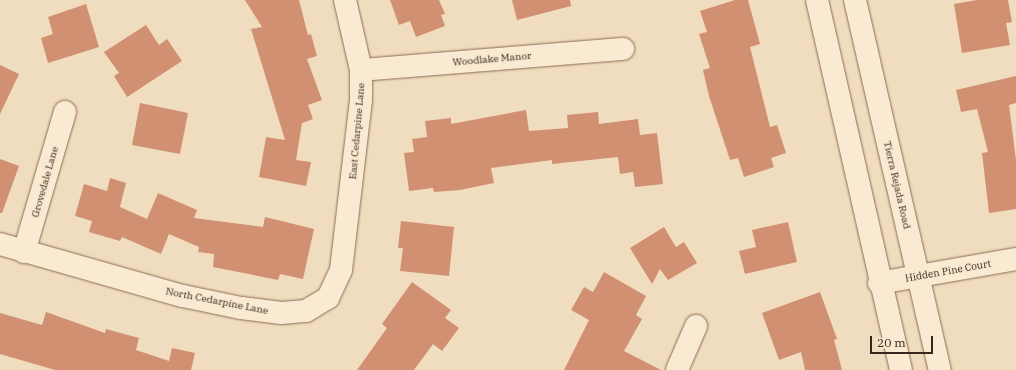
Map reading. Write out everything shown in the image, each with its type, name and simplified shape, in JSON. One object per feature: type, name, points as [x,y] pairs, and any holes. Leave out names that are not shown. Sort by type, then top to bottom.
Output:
[{"type":"street","name":"East Cedarpine Lane","points":[[345,0],[361,70],[361,100],[351,192]]},
{"type":"street","points":[[817,0],[879,283],[901,370]]},
{"type":"street","name":"Tierra Rejada Road","points":[[855,0],[940,370]]},
{"type":"street","name":"Woodlake Manor","points":[[361,70],[623,48]]},
{"type":"street","name":"Grovedale Lane","points":[[24,252],[65,112]]},
{"type":"street","name":"North Cedarpine Lane","points":[[0,244],[183,296],[282,313],[306,311],[328,298],[334,288],[341,270],[351,192]]},
{"type":"street","name":"Hidden Pine Court","points":[[879,283],[1016,259]]},
{"type":"street","points":[[676,370],[696,326]]},
{"type":"building","points":[[245,0],[299,0],[308,35],[311,34],[317,56],[307,59],[322,100],[308,105],[313,119],[302,123],[296,160],[311,162],[306,186],[259,177],[266,137],[285,140],[251,29],[262,27]]},
{"type":"building","points":[[390,0],[439,0],[445,14],[441,15],[445,26],[416,37],[410,21],[399,25]]},
{"type":"building","points":[[512,0],[570,0],[571,6],[517,20]]},
{"type":"building","points":[[735,0],[748,0],[760,44],[750,47],[770,127],[777,125],[786,153],[771,158],[774,167],[744,177],[738,158],[730,160],[709,96],[703,70],[710,68],[699,34],[707,32],[700,11]]},
{"type":"building","points":[[977,0],[1008,0],[1012,22],[1006,23],[1010,45],[962,53],[954,4]]},
{"type":"building","points":[[86,4],[99,47],[48,63],[41,38],[53,34],[48,17]]},
{"type":"building","points":[[146,25],[159,45],[167,39],[182,61],[127,97],[114,76],[119,73],[104,52]]},
{"type":"building","points":[[0,65],[19,74],[0,114]]},
{"type":"building","points":[[1016,76],[1016,103],[1009,105],[1016,160],[1016,209],[989,213],[982,153],[988,152],[977,109],[961,112],[956,90]]},
{"type":"building","points":[[140,103],[188,113],[180,154],[132,145]]},
{"type":"building","points":[[526,110],[529,131],[568,128],[567,115],[598,112],[599,124],[638,119],[640,135],[657,133],[663,184],[635,187],[633,172],[620,174],[618,157],[552,164],[552,160],[491,168],[494,183],[460,190],[434,192],[433,188],[409,191],[404,153],[414,152],[412,139],[427,137],[425,121],[451,118],[451,124]]},
{"type":"building","points":[[0,159],[19,166],[2,213],[0,213]]},
{"type":"building","points":[[110,178],[126,183],[120,207],[147,219],[158,193],[197,210],[194,218],[263,227],[265,217],[314,229],[303,279],[280,274],[278,280],[213,267],[214,254],[198,252],[199,247],[169,234],[161,254],[122,237],[120,241],[89,232],[92,221],[75,216],[84,184],[107,191]]},
{"type":"building","points":[[401,221],[454,227],[449,276],[400,271],[403,248],[398,248]]},
{"type":"building","points":[[788,222],[797,262],[745,274],[739,251],[756,247],[752,230]]},
{"type":"building","points":[[664,227],[676,247],[684,242],[697,263],[668,280],[660,269],[652,284],[630,248]]},
{"type":"building","points":[[604,272],[646,296],[636,315],[642,319],[624,351],[661,370],[564,370],[589,320],[571,310],[584,287],[593,292]]},
{"type":"building","points":[[412,282],[451,310],[445,318],[459,328],[442,351],[433,344],[414,370],[357,370],[387,328],[382,324]]},
{"type":"building","points":[[820,292],[837,339],[834,340],[842,370],[805,370],[801,352],[779,360],[762,313]]},
{"type":"building","points":[[46,312],[105,333],[106,329],[139,338],[136,350],[169,361],[172,348],[195,353],[191,370],[55,370],[0,354],[0,313],[42,325]]}]
